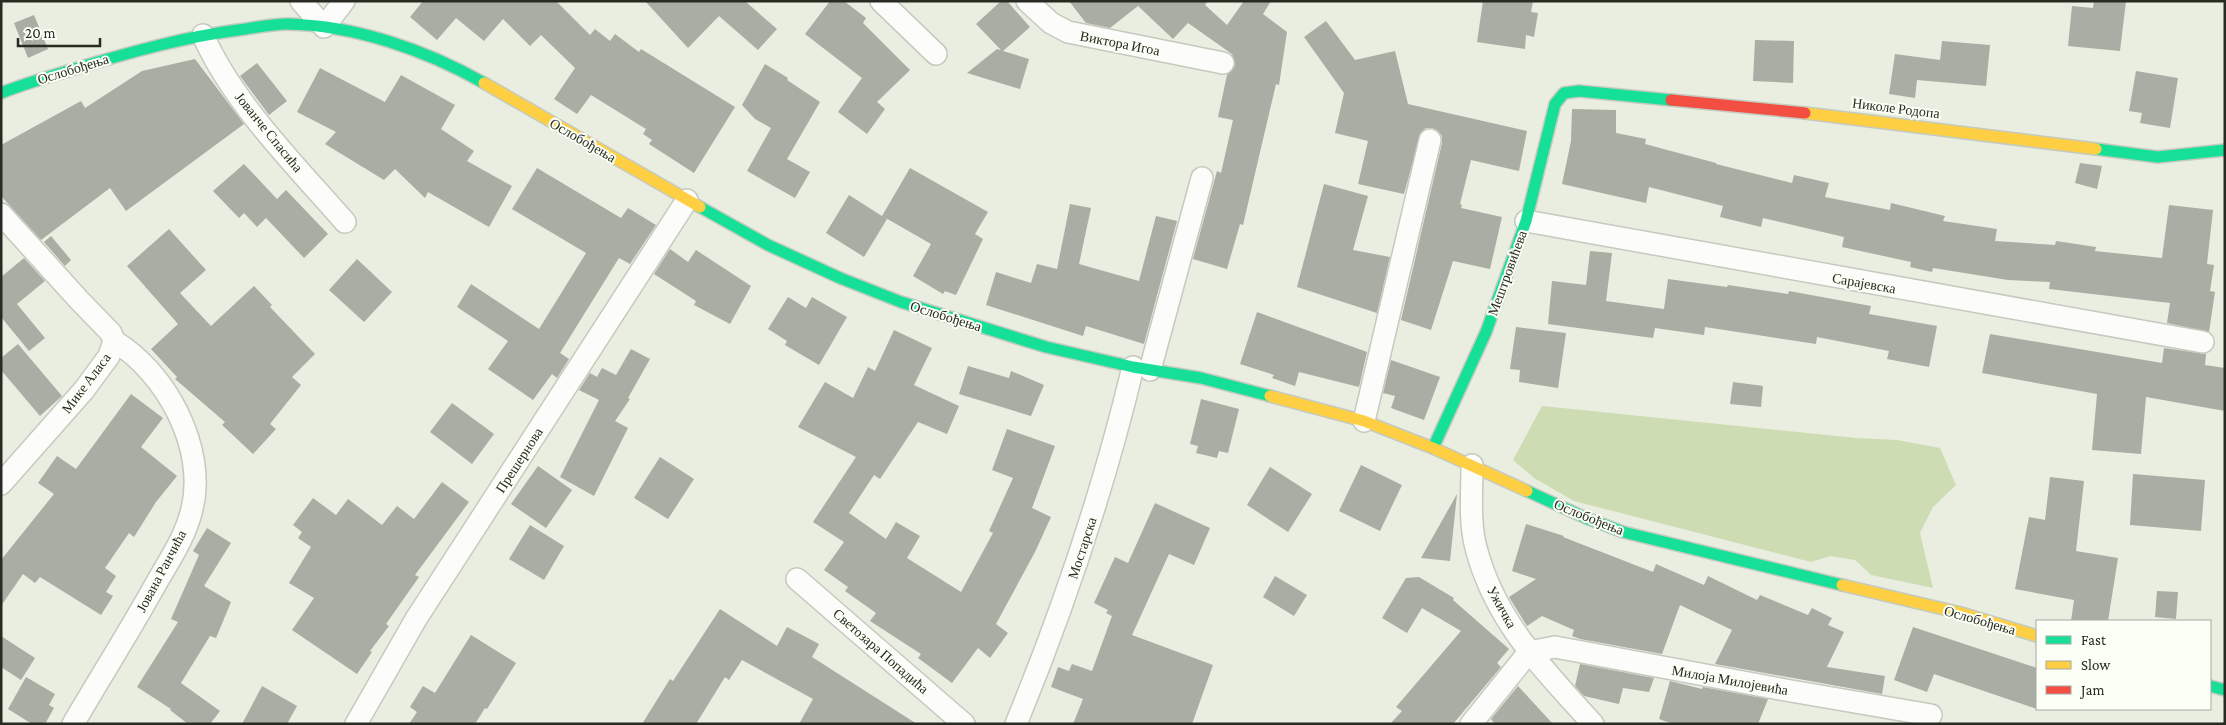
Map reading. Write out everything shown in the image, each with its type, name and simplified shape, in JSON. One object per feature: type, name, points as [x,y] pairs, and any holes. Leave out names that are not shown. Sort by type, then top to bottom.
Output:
[{"type":"street","points":[[302,1],[324,26],[344,1]]},
{"type":"street","points":[[881,1],[936,54]]},
{"type":"street","name":"Виктора Игоа","points":[[1027,1],[1050,23],[1068,32],[1223,63]]},
{"type":"street","name":"Ослобођења","points":[[1,93],[21,85],[142,49],[203,36],[285,24],[324,26],[376,39],[430,57],[480,81],[768,245],[840,278],[901,302],[1046,346],[1141,368],[1201,378],[1364,421],[1433,448],[1586,518],[1623,532],[1961,613],[2036,636]]},
{"type":"street","name":"Јованче Спасића","points":[[203,36],[214,62],[248,109],[345,222]]},
{"type":"street","name":"Николе Родопа","points":[[1564,93],[1579,91],[1836,116],[2158,157],[2225,150]]},
{"type":"street","name":"Мештровићева","points":[[1433,448],[1486,332],[1526,221],[1555,104],[1564,93]]},
{"type":"street","points":[[1364,421],[1430,140]]},
{"type":"street","points":[[1141,368],[1202,178]]},
{"type":"street","name":"Прешернова","points":[[356,724],[416,619],[687,200]]},
{"type":"street","name":"Мике Аласа","points":[[1,214],[111,333],[114,341],[109,356],[84,390],[1,484]]},
{"type":"street","name":"Сарајевска","points":[[1526,221],[2203,342]]},
{"type":"street","name":"Јована Ранчића","points":[[73,724],[179,543],[192,509],[195,484],[192,451],[183,423],[169,394],[150,369],[114,341]]},
{"type":"street","name":"Мостарска","points":[[1016,724],[1052,637],[1088,532],[1114,444],[1141,368]]},
{"type":"street","name":"Ужичка","points":[[1472,465],[1472,516],[1476,547],[1487,581],[1502,611],[1529,652],[1593,724]]},
{"type":"street","name":"Светозара Попадића","points":[[797,579],[964,724]]},
{"type":"street","name":"Милоја Милојевића","points":[[1529,652],[1555,646],[1772,688],[1931,715]]},
{"type":"street","points":[[1471,724],[1529,652]]},
{"type":"street","points":[[2211,686],[2225,690]]},
{"type":"green space","points":[[1542,406],[1856,438],[1897,440],[1940,448],[1956,485],[1933,507],[1920,533],[1933,588],[1871,575],[1855,560],[1830,556],[1811,562],[1574,501],[1534,478],[1513,460]]},
{"type":"building","points":[[423,1],[556,1],[590,35],[595,29],[610,41],[615,34],[639,52],[641,49],[735,107],[694,173],[649,144],[652,140],[643,134],[646,129],[591,95],[577,114],[554,99],[575,68],[541,35],[530,46],[503,19],[484,41],[456,18],[437,40],[410,17]]},
{"type":"building","points":[[645,1],[745,1],[777,29],[758,50],[719,16],[688,48]]},
{"type":"building","points":[[830,1],[844,1],[866,18],[863,23],[910,70],[877,102],[885,109],[867,134],[838,112],[862,78],[805,34]]},
{"type":"building","points":[[1001,1],[1007,1],[1030,27],[1003,51],[1029,59],[1020,89],[967,73],[997,49],[1001,50],[976,24]]},
{"type":"building","points":[[1069,1],[1208,1],[1205,5],[1227,25],[1244,1],[1271,1],[1263,14],[1287,32],[1279,85],[1276,84],[1243,225],[1240,224],[1227,269],[1193,259],[1217,171],[1221,173],[1233,120],[1218,117],[1227,75],[1235,66],[1232,54],[1188,23],[1173,39],[1138,6],[1110,28],[1086,23]]},
{"type":"building","points":[[1483,1],[1533,1],[1531,12],[1538,13],[1534,37],[1526,35],[1525,49],[1477,42]]},
{"type":"building","points":[[2094,1],[2126,1],[2120,51],[2068,46],[2072,6],[2093,8]]},
{"type":"building","points":[[34,15],[48,49],[28,58],[14,23]]},
{"type":"building","points":[[1326,21],[1355,60],[1395,51],[1408,104],[1527,131],[1519,171],[1471,160],[1460,204],[1462,205],[1461,208],[1502,217],[1490,269],[1453,261],[1431,330],[1401,320],[1442,143],[1442,136],[1432,128],[1426,128],[1421,132],[1404,194],[1358,184],[1368,141],[1335,133],[1344,93],[1304,37]]},
{"type":"building","points":[[1755,40],[1794,41],[1793,83],[1753,81]]},
{"type":"building","points":[[1942,41],[1990,45],[1986,86],[1917,80],[1915,98],[1889,94],[1895,54],[1940,60]]},
{"type":"building","points":[[195,59],[244,124],[126,211],[110,188],[41,240],[1,196],[1,145],[81,101],[85,108],[142,71]]},
{"type":"building","points":[[257,63],[287,101],[269,115],[240,76]]},
{"type":"building","points":[[765,64],[788,78],[787,80],[820,102],[787,159],[810,172],[795,198],[747,171],[771,128],[755,119],[742,105]]},
{"type":"building","points":[[320,68],[385,102],[401,75],[455,105],[441,129],[474,151],[467,161],[512,186],[489,227],[428,192],[425,198],[395,169],[384,180],[325,144],[336,132],[297,112]]},
{"type":"building","points":[[2136,71],[2178,78],[2170,128],[2140,123],[2142,113],[2129,111]]},
{"type":"building","points":[[1572,109],[1616,110],[1616,133],[1646,139],[1645,144],[1792,183],[1794,175],[1829,183],[1825,197],[1890,210],[1891,203],[1945,216],[1943,221],[1997,229],[1995,241],[2055,245],[2056,241],[2096,247],[2095,251],[2162,258],[2169,205],[2213,210],[2207,264],[2214,265],[2210,291],[2215,292],[2209,332],[2167,323],[2170,303],[2049,289],[2050,282],[2008,280],[1933,268],[1932,272],[1910,267],[1911,262],[1842,247],[1844,237],[1763,218],[1761,227],[1720,217],[1723,206],[1649,187],[1646,203],[1562,184],[1571,141]]},
{"type":"building","points":[[2080,163],[2102,166],[2097,189],[2075,183]]},
{"type":"building","points":[[244,164],[277,199],[286,190],[328,234],[304,258],[266,218],[257,227],[244,213],[239,218],[213,191]]},
{"type":"building","points":[[537,168],[621,218],[628,208],[656,225],[630,264],[619,258],[560,353],[569,359],[557,378],[552,374],[533,400],[488,369],[508,341],[457,307],[471,284],[539,329],[586,253],[512,209]]},
{"type":"building","points":[[910,168],[988,212],[975,234],[983,239],[956,295],[945,291],[943,294],[913,276],[931,244],[884,217],[887,219],[864,257],[826,233],[849,195],[882,216]]},
{"type":"building","points":[[1324,184],[1368,196],[1353,250],[1390,257],[1377,313],[1297,287]]},
{"type":"building","points":[[1070,204],[1091,208],[1079,264],[1139,281],[1156,216],[1177,221],[1144,344],[1086,326],[1083,336],[986,305],[996,272],[1031,283],[1037,264],[1057,269]]},
{"type":"building","points":[[169,229],[206,270],[180,293],[211,326],[254,286],[272,305],[270,307],[315,354],[292,377],[301,385],[270,424],[276,429],[253,454],[222,425],[225,422],[175,379],[177,377],[151,349],[178,324],[127,266]]},
{"type":"building","points":[[51,236],[71,260],[65,266],[44,242]]},
{"type":"building","points":[[670,249],[688,262],[696,250],[751,286],[730,324],[694,305],[696,301],[654,274]]},
{"type":"building","points":[[1590,251],[1612,253],[1606,301],[1664,309],[1668,279],[1788,294],[1789,291],[1871,306],[1869,314],[1937,326],[1929,367],[1887,359],[1889,351],[1817,337],[1816,344],[1705,327],[1704,335],[1655,328],[1653,338],[1548,324],[1552,281],[1586,285]]},
{"type":"building","points":[[24,258],[45,281],[17,304],[45,338],[29,351],[1,317],[1,277]]},
{"type":"building","points":[[357,259],[392,292],[364,322],[329,290]]},
{"type":"building","points":[[788,297],[806,308],[812,297],[847,317],[819,365],[785,345],[787,341],[768,329]]},
{"type":"building","points":[[1257,312],[1367,352],[1359,387],[1299,372],[1295,386],[1272,378],[1274,375],[1240,364]]},
{"type":"building","points":[[1516,327],[1566,333],[1558,388],[1519,382],[1520,370],[1510,369]]},
{"type":"building","points":[[894,330],[932,348],[914,385],[959,406],[947,434],[918,422],[880,479],[874,475],[849,513],[886,539],[896,522],[920,536],[907,558],[961,592],[993,533],[989,531],[1013,478],[992,470],[1007,429],[1055,446],[1032,508],[1051,517],[1035,552],[996,624],[1008,633],[990,658],[978,648],[952,683],[918,658],[921,654],[870,621],[876,613],[845,591],[848,587],[824,570],[844,542],[813,522],[856,457],[798,427],[825,382],[853,398],[868,367],[875,371]]},
{"type":"building","points":[[1990,334],[2162,363],[2164,348],[2206,354],[2205,365],[2225,368],[2225,411],[2146,397],[2141,454],[2092,450],[2097,394],[1982,373]]},
{"type":"building","points":[[18,344],[62,396],[40,416],[1,370],[1,358]]},
{"type":"building","points":[[631,349],[650,359],[628,398],[630,399],[615,421],[628,428],[594,496],[560,477],[599,400],[579,390],[590,373],[597,377],[602,368],[616,375]]},
{"type":"building","points":[[1391,360],[1440,377],[1424,420],[1391,408],[1395,396],[1383,393]]},
{"type":"building","points":[[968,366],[1009,378],[1011,371],[1044,385],[1031,416],[959,394]]},
{"type":"building","points":[[1733,382],[1763,386],[1761,407],[1730,404]]},
{"type":"building","points":[[131,394],[163,418],[141,447],[177,476],[156,502],[134,537],[129,533],[105,568],[116,576],[106,592],[113,596],[101,615],[40,577],[35,583],[23,574],[1,606],[1,560],[54,494],[38,483],[57,456],[76,469]]},
{"type":"building","points":[[1201,399],[1239,409],[1228,453],[1219,451],[1217,458],[1196,453],[1198,446],[1190,444]]},
{"type":"building","points":[[452,403],[494,434],[472,464],[430,432]]},
{"type":"building","points":[[660,457],[694,479],[668,519],[634,498]]},
{"type":"building","points":[[1361,465],[1402,485],[1380,531],[1339,511]]},
{"type":"building","points":[[538,466],[572,490],[546,528],[511,504]]},
{"type":"building","points":[[1270,467],[1312,494],[1288,532],[1247,505]]},
{"type":"building","points":[[2133,474],[2205,480],[2201,531],[2130,525]]},
{"type":"building","points":[[2050,477],[2084,481],[2076,551],[2118,558],[2108,620],[2071,620],[2074,600],[2015,589],[2029,517],[2045,520]]},
{"type":"building","points":[[442,482],[469,502],[415,575],[419,577],[386,624],[389,626],[370,651],[372,652],[357,674],[292,630],[314,598],[289,583],[311,547],[298,538],[302,532],[293,525],[313,498],[336,515],[348,499],[382,525],[397,506],[414,519]]},
{"type":"building","points":[[1457,494],[1450,561],[1421,558]]},
{"type":"building","points":[[1155,503],[1210,528],[1194,565],[1169,554],[1132,635],[1213,665],[1192,724],[1073,724],[1083,699],[1051,687],[1058,667],[1069,671],[1072,664],[1092,671],[1112,616],[1106,613],[1108,610],[1094,603],[1115,557],[1128,563]]},
{"type":"building","points":[[1526,524],[1564,536],[1653,572],[1656,564],[1704,585],[1708,576],[1757,600],[1760,595],[1808,615],[1812,608],[1832,618],[1828,625],[1844,632],[1827,667],[1885,676],[1882,694],[1715,664],[1732,630],[1680,605],[1662,654],[1580,639],[1572,636],[1574,630],[1542,616],[1527,626],[1509,597],[1536,579],[1512,571]]},
{"type":"building","points":[[530,525],[564,546],[544,580],[509,559]]},
{"type":"building","points":[[207,528],[231,543],[204,586],[231,602],[216,638],[210,636],[181,683],[220,711],[210,724],[188,724],[171,709],[137,687],[178,622],[171,619],[199,555],[193,551]]},
{"type":"building","points":[[1275,576],[1307,595],[1294,616],[1263,597]]},
{"type":"building","points":[[1419,577],[1454,598],[1453,600],[1509,649],[1497,663],[1501,667],[1453,724],[1390,724],[1402,711],[1396,707],[1461,631],[1422,608],[1407,633],[1382,618],[1406,578]]},
{"type":"building","points":[[2157,591],[2178,592],[2176,619],[2155,617]]},
{"type":"building","points":[[720,609],[777,646],[787,627],[819,644],[812,657],[917,724],[799,724],[813,699],[742,660],[729,680],[725,677],[696,724],[642,724],[670,679],[673,681]]},
{"type":"building","points":[[1913,627],[2036,668],[2036,709],[1934,674],[1927,692],[1894,680]]},
{"type":"building","points":[[471,635],[516,663],[487,709],[485,708],[475,724],[409,724],[417,712],[410,707],[423,686],[435,693]]},
{"type":"building","points":[[1,636],[35,658],[21,680],[1,667]]},
{"type":"building","points":[[1580,664],[1654,678],[1649,692],[1623,688],[1619,704],[1584,696],[1575,686]]},
{"type":"building","points":[[26,677],[55,694],[49,705],[54,708],[45,724],[32,724],[8,709]]},
{"type":"building","points":[[1670,681],[1702,689],[1703,687],[1768,699],[1758,724],[1673,724],[1659,719]]},
{"type":"building","points":[[262,686],[297,706],[287,724],[242,724]]},
{"type":"building","points":[[1518,686],[1553,724],[1495,724],[1491,719]]},
{"type":"traffic: fast","points":[[1,93],[84,66],[160,45],[199,36],[287,24],[312,25],[363,34],[414,50],[484,83]]},
{"type":"traffic: fast","points":[[1433,448],[1486,332],[1526,221],[1555,104],[1564,93],[1579,91],[1671,100]]},
{"type":"traffic: fast","points":[[2096,149],[2158,157],[2225,150]]},
{"type":"traffic: fast","points":[[700,207],[768,245],[840,278],[901,302],[1046,347],[1133,367],[1201,378],[1270,396]]},
{"type":"traffic: fast","points":[[1527,491],[1586,518],[1623,532],[1842,585]]},
{"type":"traffic: fast","points":[[2211,686],[2225,690]]},
{"type":"traffic: slow","points":[[484,83],[700,207]]},
{"type":"traffic: slow","points":[[1805,113],[2096,149]]},
{"type":"traffic: slow","points":[[1270,396],[1364,421],[1433,448],[1527,491]]},
{"type":"traffic: slow","points":[[1842,585],[1961,613],[2036,636]]},
{"type":"traffic: jam","points":[[1671,100],[1805,113]]}]
